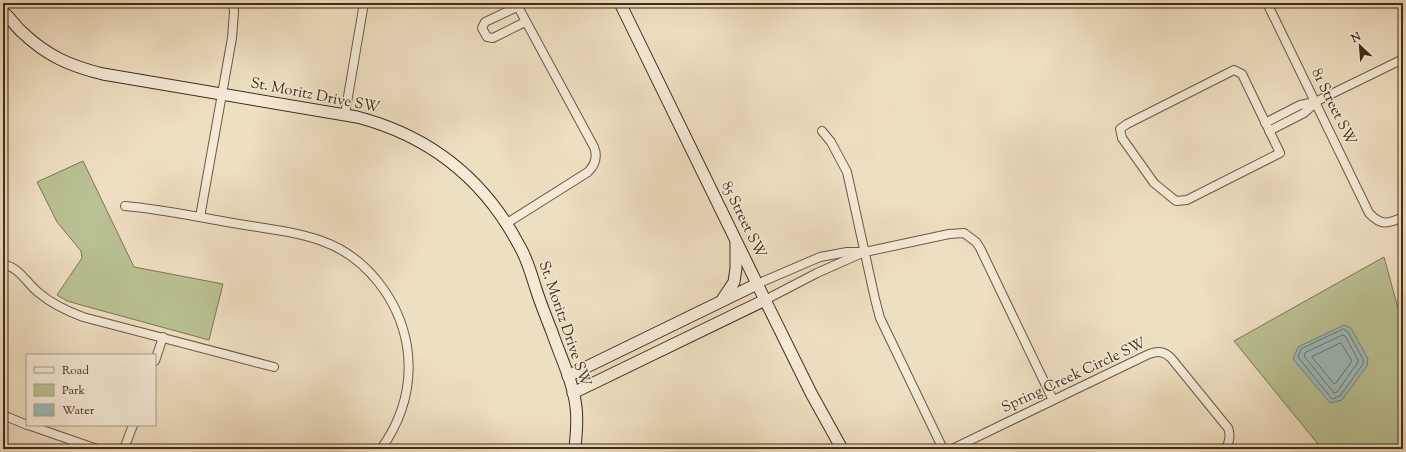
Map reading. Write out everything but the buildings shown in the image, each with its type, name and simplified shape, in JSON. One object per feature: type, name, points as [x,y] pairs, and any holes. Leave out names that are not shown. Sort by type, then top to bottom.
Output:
[{"type":"street","name":"St. Moritz Drive SW","points":[[4,3],[5,13],[12,23],[36,46],[69,65],[103,74],[345,114],[391,128],[425,144],[443,155],[476,184],[489,199],[507,223],[521,248],[573,393],[577,419],[575,449]]},
{"type":"street","points":[[200,217],[232,38],[234,12],[233,3]]},
{"type":"street","points":[[345,114],[364,3]]},
{"type":"street","name":"85 Street SW","points":[[620,3],[811,393],[842,449]]},
{"type":"street","name":"81 Street SW","points":[[1267,3],[1368,213],[1377,222],[1385,223],[1392,222],[1403,217]]},
{"type":"street","points":[[507,223],[588,172],[595,163],[596,156],[590,140],[517,5],[485,22],[482,28],[487,37],[493,38],[525,22]]},
{"type":"street","points":[[1265,123],[1300,105],[1315,102],[1403,59]]},
{"type":"street","points":[[1234,70],[1242,74],[1265,123],[1280,154],[1182,201],[1176,201],[1154,183],[1120,134],[1120,129],[1123,126],[1234,70]]},
{"type":"street","points":[[1269,131],[1304,113],[1315,102]]},
{"type":"street","points":[[822,131],[831,142],[847,172],[875,299],[883,324],[943,449]]},
{"type":"street","points":[[125,206],[304,235],[334,246],[357,261],[372,274],[394,305],[403,327],[408,357],[408,378],[400,415],[389,438],[381,449]]},
{"type":"street","points":[[573,393],[765,300],[817,273],[865,252],[955,232],[964,233],[970,236],[980,248],[1053,400]]},
{"type":"street","points":[[722,301],[734,282],[736,268],[736,240]]},
{"type":"street","points":[[568,376],[757,284],[820,257],[847,252],[865,252]]},
{"type":"street","points":[[3,266],[12,267],[38,293],[50,301],[83,317],[274,367]]},
{"type":"street","points":[[156,358],[164,337]]},
{"type":"street","name":"Spring Creek Circle SW","points":[[952,449],[1149,354],[1161,352],[1171,358],[1228,428],[1230,431],[1226,449]]},
{"type":"street","points":[[3,414],[26,424]]},
{"type":"street","points":[[31,426],[97,449]]},
{"type":"street","points":[[124,449],[133,426]]},
{"type":"green space","points":[[83,161],[134,267],[223,284],[209,340],[67,301],[57,295],[82,258],[81,251],[57,222],[37,182]]},
{"type":"green space","points":[[1384,257],[1399,312],[1403,311],[1403,449],[1322,449],[1234,341]]},
{"type":"water","points":[[1344,325],[1351,328],[1368,359],[1367,366],[1342,400],[1330,403],[1293,359],[1298,347]]}]
